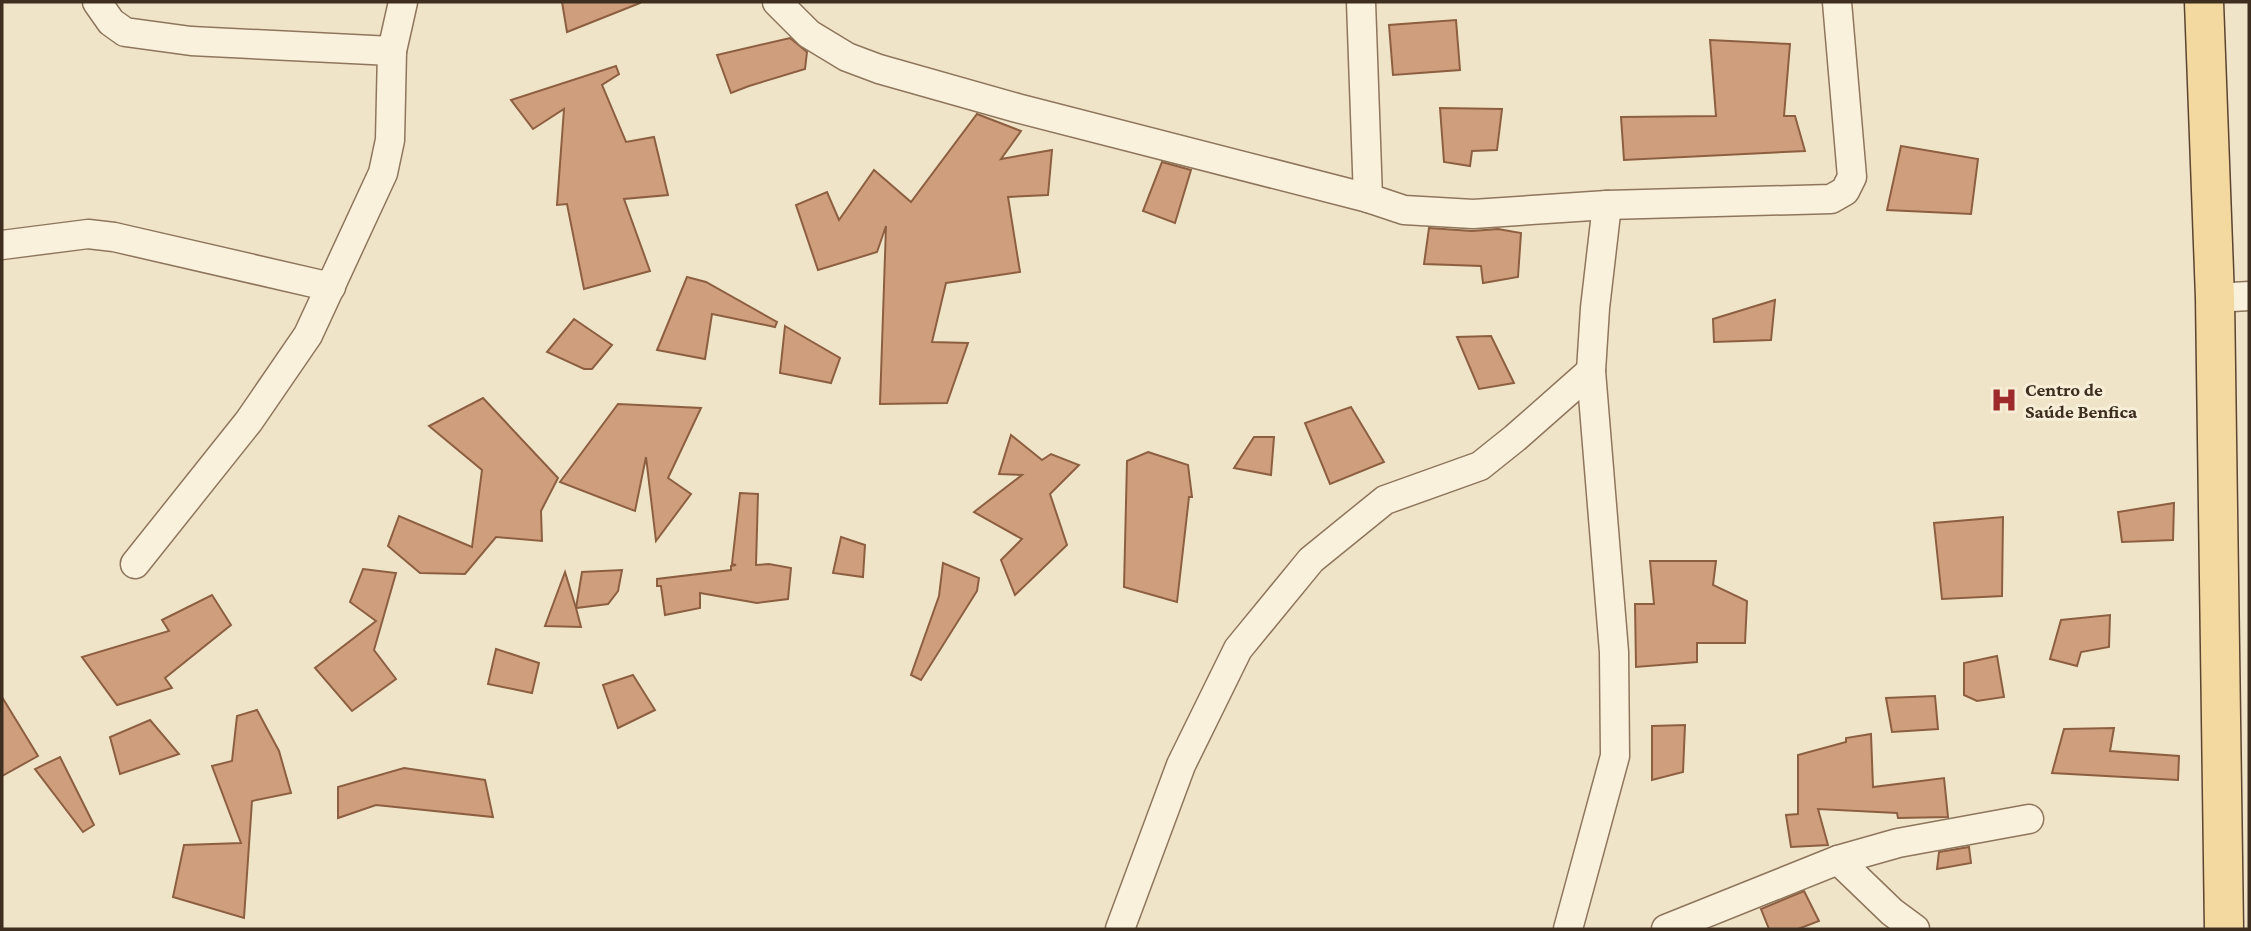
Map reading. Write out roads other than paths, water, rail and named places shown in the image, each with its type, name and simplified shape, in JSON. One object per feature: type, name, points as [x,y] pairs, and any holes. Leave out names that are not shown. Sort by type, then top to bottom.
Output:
[{"type":"main road","points":[[2204,2],[2232,297],[2224,929]]},
{"type":"street","points":[[97,2],[111,22],[125,32],[191,41],[391,51]]},
{"type":"street","points":[[135,564],[249,421],[308,335],[331,287],[383,173],[390,140],[391,51],[403,2]]},
{"type":"street","points":[[777,2],[809,34],[847,57],[879,69],[1017,108],[1368,198],[1404,210],[1473,214],[1607,205],[1831,199],[1845,191],[1852,177],[1837,2]]},
{"type":"street","points":[[1361,2],[1368,198]]},
{"type":"street","points":[[1568,929],[1615,756],[1614,652],[1591,371],[1607,205]]},
{"type":"street","points":[[2,245],[88,234],[114,237],[331,287]]},
{"type":"street","points":[[1120,929],[1181,765],[1238,649],[1311,560],[1385,500],[1480,466],[1591,371]]},
{"type":"street","points":[[1666,929],[1838,860],[1898,843],[2029,819]]},
{"type":"street","points":[[1838,860],[1892,912],[1915,929]]},
{"type":"place","name":"Centro de Saúde Benfica","points":[[2004,400]]}]
